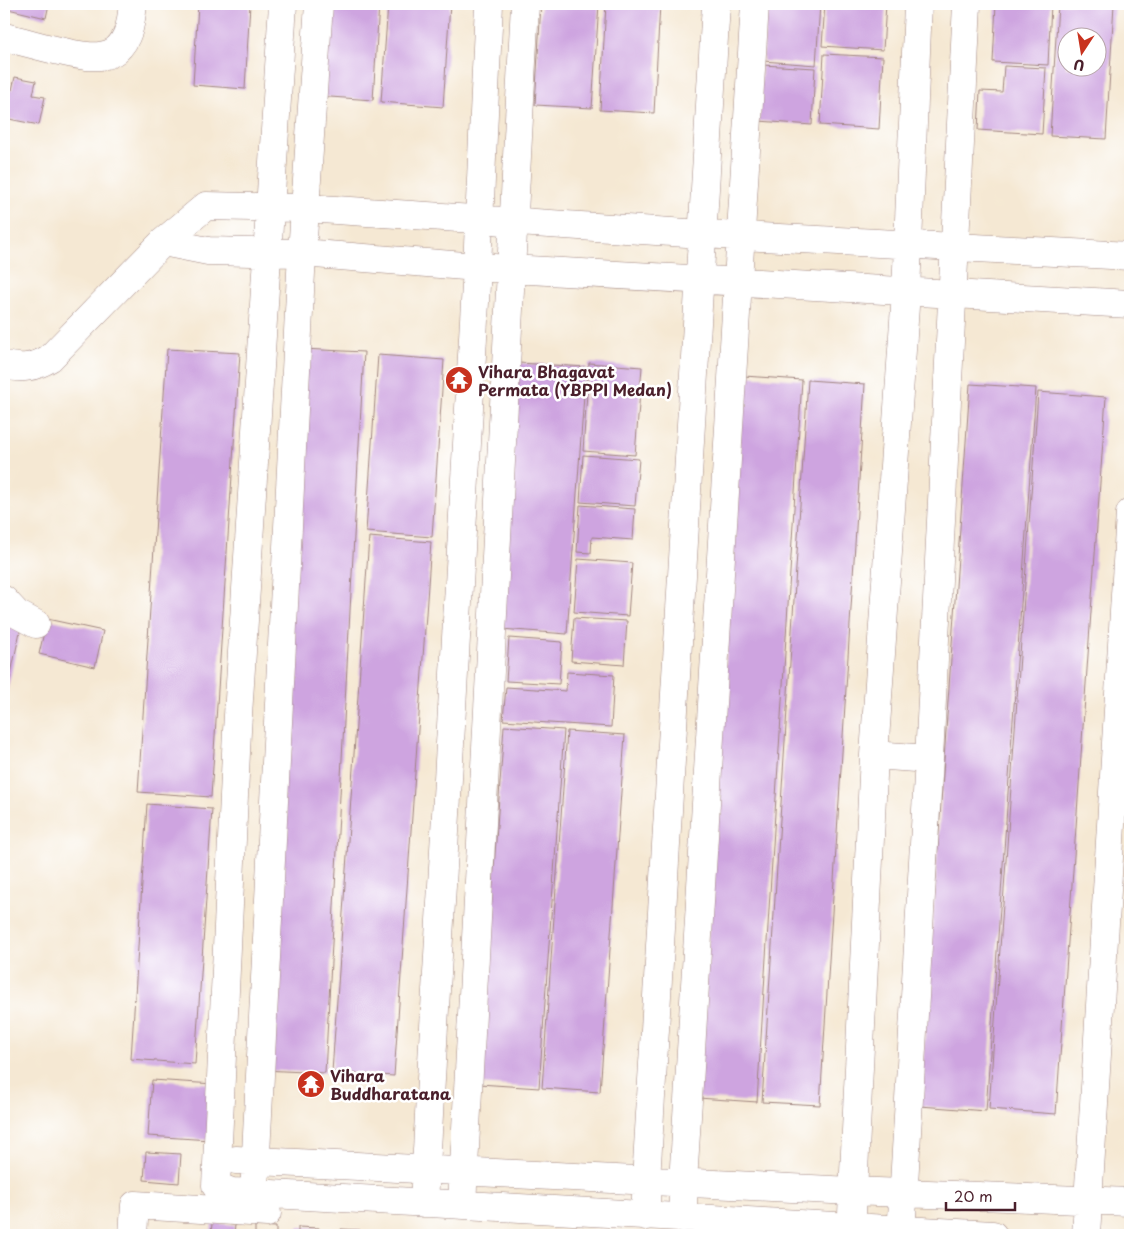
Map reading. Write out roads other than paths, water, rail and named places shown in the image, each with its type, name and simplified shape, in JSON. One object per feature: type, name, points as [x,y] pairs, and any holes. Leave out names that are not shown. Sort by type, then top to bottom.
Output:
[{"type":"street","points":[[4,37],[88,56],[104,56],[116,50],[130,29],[133,4]]},
{"type":"street","points":[[283,4],[237,731],[216,1186],[232,1192],[646,1216],[681,1226]]},
{"type":"street","points":[[254,1193],[254,1161],[302,253],[319,4]]},
{"type":"street","points":[[424,1203],[477,267],[489,4]]},
{"type":"street","points":[[462,1206],[524,4]]},
{"type":"street","points":[[646,1216],[646,1181],[716,4]]},
{"type":"street","points":[[681,1226],[755,4]]},
{"type":"street","points":[[852,1231],[852,1191],[874,755],[906,292],[918,4]]},
{"type":"street","points":[[901,1233],[929,759],[967,4]]},
{"type":"street","points":[[4,365],[27,368],[39,365],[50,358],[163,242],[206,206],[271,206],[702,234],[1130,256]]},
{"type":"street","points":[[163,242],[208,251],[302,253],[477,267],[1130,304]]},
{"type":"street","points":[[1086,1235],[1130,513]]},
{"type":"street","points":[[4,600],[17,614],[36,624]]},
{"type":"street","points":[[237,731],[276,734]]},
{"type":"street","points":[[450,736],[485,738]]},
{"type":"street","points":[[874,755],[929,759]]},
{"type":"street","points":[[217,1159],[852,1191],[1130,1202]]},
{"type":"street","points":[[133,1235],[135,1206],[681,1226],[993,1235]]},
{"type":"place","name":"Vihara Bhagavat Permata (YBPPI Medan)","points":[[459,380]]},
{"type":"place","name":"Vihara Buddharatana","points":[[311,1084]]}]
